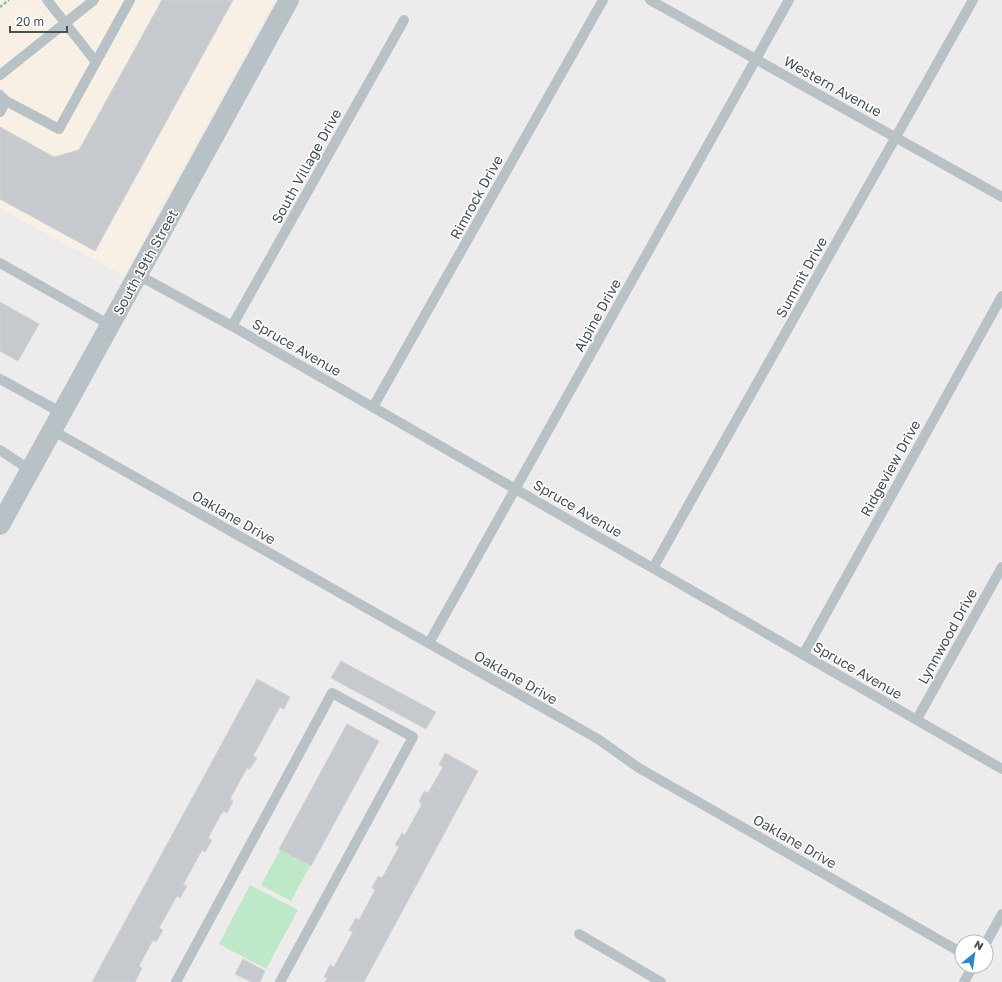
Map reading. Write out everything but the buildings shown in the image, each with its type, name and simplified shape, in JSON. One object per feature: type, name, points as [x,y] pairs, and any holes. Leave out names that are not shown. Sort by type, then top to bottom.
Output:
[{"type":"street","name":"South 19th Street","points":[[0,525],[289,0]]},
{"type":"lane","points":[[47,0],[96,62]]},
{"type":"lane","points":[[0,75],[94,0]]},
{"type":"lane","points":[[0,112],[3,98],[59,129],[130,0]]},
{"type":"lane","name":"Rimrock Drive","points":[[373,407],[603,0]]},
{"type":"lane","name":"Western Avenue","points":[[650,0],[1002,197]]},
{"type":"lane","name":"Alpine Drive","points":[[429,643],[789,0]]},
{"type":"lane","name":"Summit Drive","points":[[653,568],[973,0]]},
{"type":"lane","name":"South Village Drive","points":[[232,326],[404,20]]},
{"type":"lane","points":[[0,263],[110,325]]},
{"type":"lane","name":"Spruce Avenue","points":[[138,275],[232,326],[1002,769]]},
{"type":"lane","name":"Ridgeview Drive","points":[[804,655],[1002,296]]},
{"type":"lane","points":[[0,379],[62,413]]},
{"type":"lane","name":"Oaklane Drive","points":[[52,430],[598,739],[639,768],[954,948]]},
{"type":"lane","points":[[0,450],[30,470]]},
{"type":"lane","name":"Lynnwood Drive","points":[[917,720],[1002,567]]},
{"type":"lane","points":[[176,982],[332,694],[413,737],[280,982]]},
{"type":"lane","points":[[991,934],[1002,914]]},
{"type":"lane","points":[[579,934],[661,982]]},
{"type":"path","points":[[0,7],[9,0]]},
{"type":"shaded area","points":[[0,0],[275,0],[124,276],[0,208]]},
{"type":"green space","points":[[280,850],[310,866],[291,901],[261,885]]},
{"type":"green space","points":[[250,885],[298,910],[266,969],[219,944]]}]
